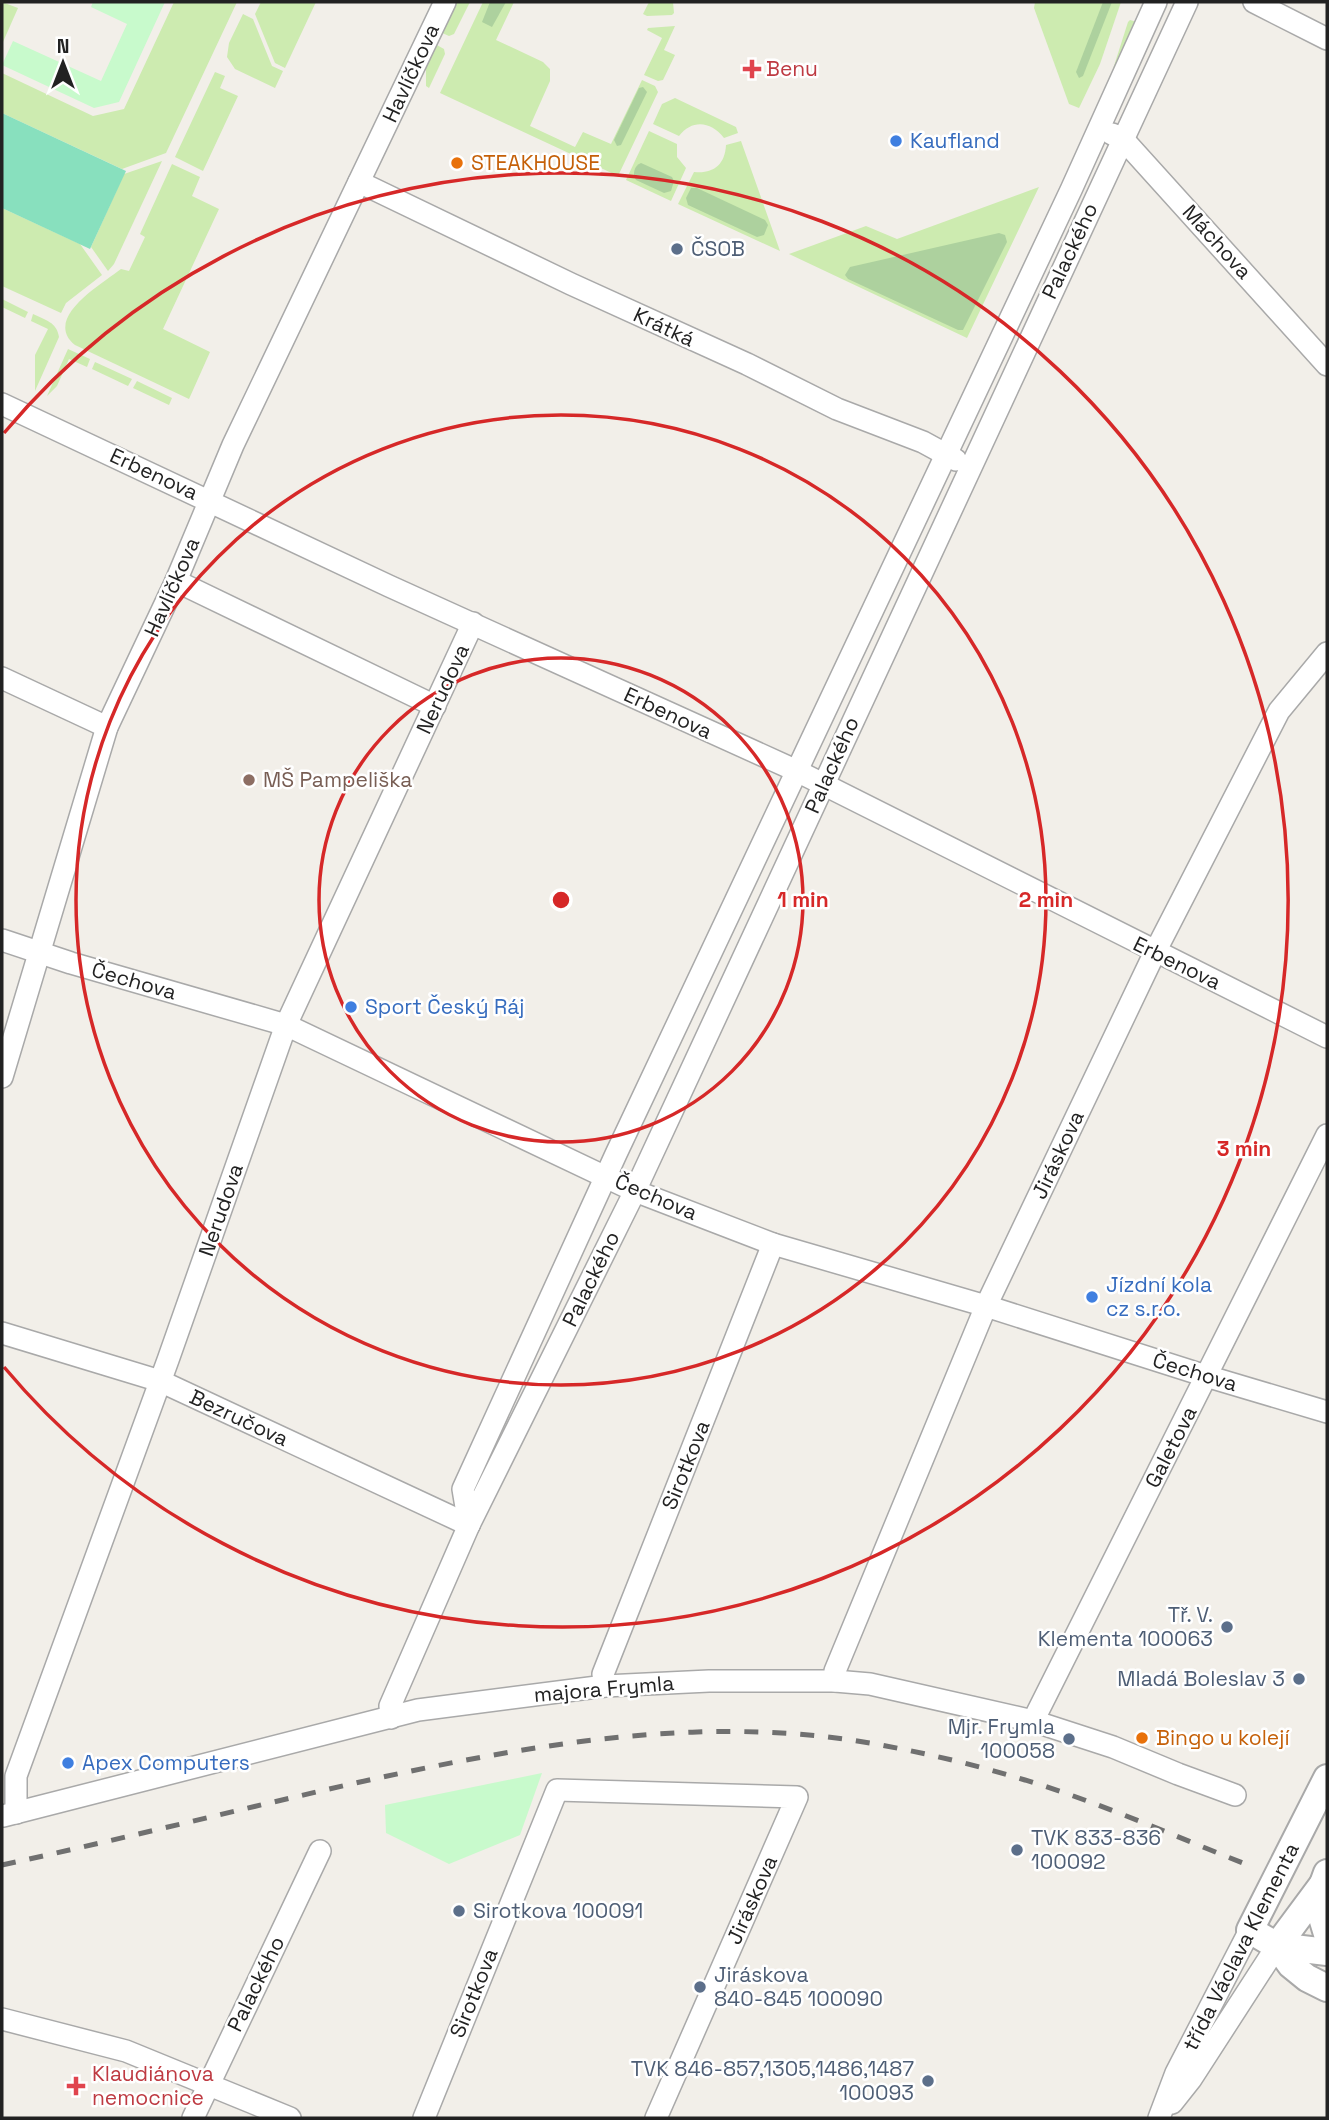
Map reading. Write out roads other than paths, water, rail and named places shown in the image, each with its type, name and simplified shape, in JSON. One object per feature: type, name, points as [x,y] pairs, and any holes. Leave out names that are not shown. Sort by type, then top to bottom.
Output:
[{"type":"street","name":"Havlíčkova","points":[[2,1077],[107,727],[176,581],[233,446],[445,2]]},
{"type":"street","name":"Palackého","points":[[469,1525],[463,1489],[606,1176],[1099,130],[1156,2]]},
{"type":"street","name":"Palackého","points":[[391,1718],[390,1706],[469,1525],[635,1191],[1187,2]]},
{"type":"street","points":[[1254,2],[1327,39]]},
{"type":"street","name":"Máchova","points":[[1099,130],[1122,138],[1327,365]]},
{"type":"street","name":"Krátká","points":[[359,182],[837,409],[923,442],[971,467]]},
{"type":"street","name":"Erbenova","points":[[2,404],[797,771],[1327,1037]]},
{"type":"street","points":[[176,581],[435,706]]},
{"type":"street","name":"Nerudova","points":[[9,1814],[16,1776],[286,1025],[473,623]]},
{"type":"street","name":"Jiráskova","points":[[835,1681],[835,1671],[986,1306],[1154,952],[1279,711],[1327,653]]},
{"type":"street","points":[[2,678],[107,727]]},
{"type":"street","name":"Čechova","points":[[2,940],[286,1025],[635,1191],[773,1244],[986,1306],[1327,1412]]},
{"type":"street","points":[[697,982],[724,997]]},
{"type":"street","name":"Galetova","points":[[1033,1721],[1327,1135]]},
{"type":"street","name":"Sirotkova","points":[[605,1686],[603,1674],[773,1244]]},
{"type":"street","name":"Bezručova","points":[[2,1333],[160,1381],[469,1525]]},
{"type":"street","name":"majora Frymla","points":[[9,1814],[418,1710],[605,1686],[709,1681],[835,1681],[870,1684],[1033,1721],[1112,1747],[1236,1794]]},
{"type":"street","name":"třída Václava Klementa","points":[[1159,2118],[1176,2073],[1327,1778]]},
{"type":"street","name":"Sirotkova","points":[[424,2118],[557,1790],[797,1797]]},
{"type":"street","name":"Jiráskova","points":[[656,2118],[797,1797]]},
{"type":"street","name":"Palackého","points":[[193,2118],[320,1852]]},
{"type":"street","points":[[1325,1879],[1320,1911],[1327,1934]]},
{"type":"street","name":"třída Václava Klementa","points":[[1159,2118],[1191,2079],[1277,1946],[1325,1879]]},
{"type":"street","points":[[1250,1930],[1277,1946],[1291,1965],[1307,1978],[1327,1988]]},
{"type":"street","points":[[1277,1946],[1327,1952]]},
{"type":"street","points":[[2,2019],[126,2051],[290,2118]]},
{"type":"railway","points":[[2,1865],[439,1765],[563,1744],[687,1732],[812,1735],[932,1755],[988,1769],[1082,1799],[1248,1865]]},
{"type":"place","name":"Benu","points":[[752,69]]},
{"type":"place","name":"Kaufland","points":[[896,141]]},
{"type":"place","name":"STEAKHOUSE","points":[[457,163]]},
{"type":"place","name":"ČSOB","points":[[677,249]]},
{"type":"place","name":"MŠ Pampeliška","points":[[249,780]]},
{"type":"place","name":"Sport Český Ráj","points":[[351,1007]]},
{"type":"place","name":"Jízdní kola cz s.r.o.","points":[[1092,1297]]},
{"type":"place","name":"Tř. V. Klementa 100063","points":[[1227,1627]]},
{"type":"place","name":"Mladá Boleslav 3","points":[[1299,1679]]},
{"type":"place","name":"Bingo u kolejí","points":[[1142,1738]]},
{"type":"place","name":"Mjr. Frymla 100058","points":[[1069,1739]]},
{"type":"place","name":"Apex Computers","points":[[68,1763]]},
{"type":"place","name":"TVK 833-836 100092","points":[[1017,1850]]},
{"type":"place","name":"Sirotkova 100091","points":[[459,1911]]},
{"type":"place","name":"Jiráskova 840-845 100090","points":[[700,1987]]},
{"type":"place","name":"TVK 846-857,1305,1486,1487 100093","points":[[928,2081]]},
{"type":"place","name":"Klaudiánova nemocnice","points":[[76,2086]]}]
